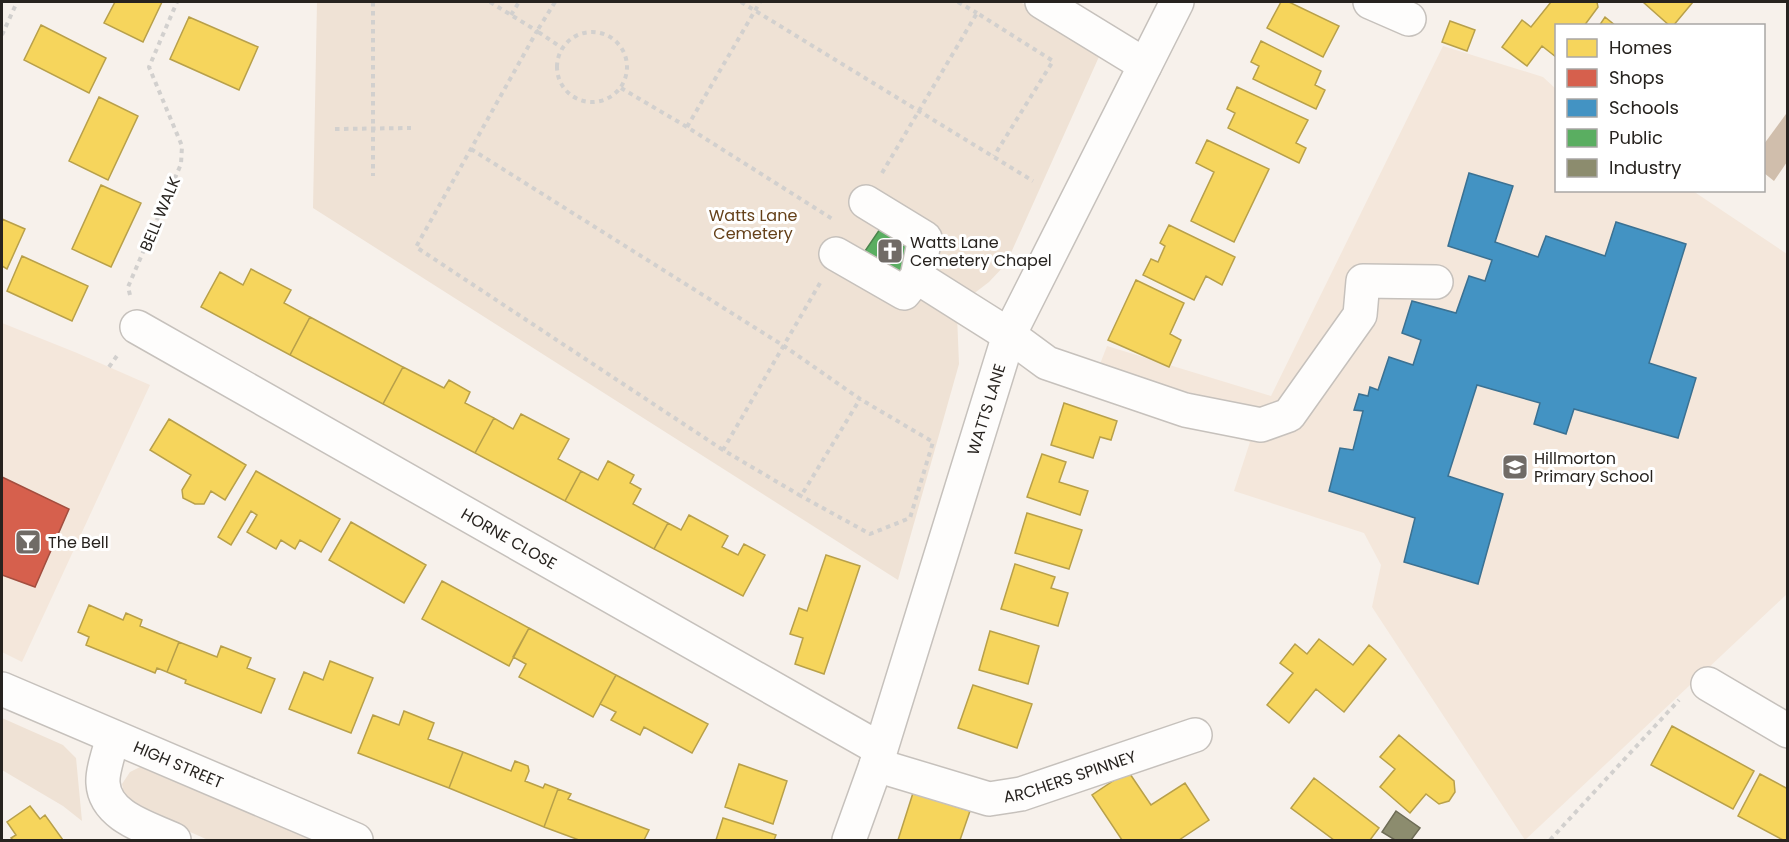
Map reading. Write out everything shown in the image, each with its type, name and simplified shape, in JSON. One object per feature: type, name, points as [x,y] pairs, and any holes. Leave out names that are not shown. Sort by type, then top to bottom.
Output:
[{"type":"main road","points":[[1042,2],[1145,65]]},
{"type":"main road","name":"WATTS LANE","points":[[849,840],[878,757],[1009,335],[1177,2]]},
{"type":"main road","points":[[1370,2],[1409,19]]},
{"type":"main road","points":[[836,254],[904,293],[917,277],[925,238],[866,202]]},
{"type":"main road","points":[[917,277],[1009,335],[1047,363],[1185,410],[1261,425],[1289,415],[1360,315],[1363,281],[1436,282]]},
{"type":"main road","name":"HORNE CLOSE","points":[[137,327],[878,757]]},
{"type":"main road","points":[[1708,684],[1788,731]]},
{"type":"main road","name":"HIGH STREET","points":[[2,689],[356,840]]},
{"type":"main road","name":"ARCHERS SPINNEY","points":[[878,757],[989,799],[1021,794],[1195,735]]},
{"type":"main road","points":[[113,737],[102,782],[106,795],[120,814],[174,840]]},
{"type":"path","points":[[2,35],[17,2]]},
{"type":"path","name":"BELL WALK","points":[[137,327],[128,287],[182,164],[182,146],[148,67],[177,2]]},
{"type":"path","points":[[373,2],[373,176]]},
{"type":"path","points":[[490,2],[562,48]]},
{"type":"path","points":[[511,15],[519,2]]},
{"type":"path","points":[[471,149],[784,346],[860,399],[933,442],[910,518],[870,534],[723,450],[416,247],[537,31],[555,2]]},
{"type":"path","points":[[741,2],[1033,181]]},
{"type":"path","points":[[687,127],[760,2]]},
{"type":"path","points":[[958,2],[1053,60],[994,156]]},
{"type":"path","points":[[866,202],[977,13]]},
{"type":"path","points":[[602,33],[612,38],[626,55],[628,67],[621,88],[612,96],[601,101],[589,102],[578,99],[567,92],[560,83],[557,71],[562,48],[570,39],[580,34],[602,33]]},
{"type":"path","points":[[621,88],[849,230],[723,450]]},
{"type":"path","points":[[335,129],[411,128]]},
{"type":"path","points":[[801,496],[860,399]]},
{"type":"path","points":[[1550,840],[1687,692],[1708,684]]},
{"type":"shaded area","name":"Hillmorton Primary School","points":[[1443,46],[1543,77],[1555,88],[1555,192],[1694,192],[1787,254],[1787,594],[1525,840],[1372,607],[1381,565],[1364,533],[1234,491],[1250,442],[1088,395],[1107,346],[1271,396]]},
{"type":"shaded area","points":[[1786,114],[1787,162],[1774,181],[1765,174],[1765,143]]},
{"type":"shaded area","points":[[2,323],[150,385],[22,662],[2,652]]},
{"type":"green space","name":"Watts Lane Cemetery","points":[[317,2],[1020,2],[1102,50],[1006,264],[989,282],[968,298],[957,315],[959,364],[898,580],[313,208]]},
{"type":"green space","points":[[2,718],[63,745],[76,758],[82,821],[63,806],[2,770]]},
{"type":"green space","points":[[140,767],[312,840],[208,840],[126,803],[122,784],[130,772]]},
{"type":"building: Homes","points":[[115,2],[162,2],[143,42],[104,23]]},
{"type":"building: Homes","points":[[1281,2],[1289,2],[1339,26],[1323,57],[1267,28]]},
{"type":"building: Homes","points":[[1551,2],[1597,2],[1598,7],[1585,24],[1555,24],[1555,56],[1542,46],[1527,66],[1502,47],[1522,20],[1531,27]]},
{"type":"building: Homes","points":[[1643,2],[1693,2],[1675,24],[1668,24]]},
{"type":"building: Homes","points":[[189,17],[258,47],[239,90],[170,59]]},
{"type":"building: Homes","points":[[1605,17],[1614,24],[1600,24]]},
{"type":"building: Homes","points":[[1450,21],[1475,30],[1467,51],[1442,42]]},
{"type":"building: Homes","points":[[41,25],[106,58],[89,93],[24,60]]},
{"type":"building: Homes","points":[[1261,41],[1321,71],[1315,85],[1325,90],[1316,109],[1253,79],[1259,66],[1251,62]]},
{"type":"building: Homes","points":[[1237,87],[1308,120],[1296,143],[1306,148],[1299,163],[1228,128],[1235,113],[1227,109]]},
{"type":"building: Homes","points":[[99,97],[138,116],[108,180],[69,161]]},
{"type":"building: Homes","points":[[1207,140],[1269,169],[1234,242],[1191,221],[1214,172],[1196,163]]},
{"type":"building: Homes","points":[[101,185],[141,203],[111,267],[72,249]]},
{"type":"building: Homes","points":[[2,219],[25,229],[7,269],[2,266]]},
{"type":"building: Homes","points":[[1169,225],[1235,257],[1222,285],[1206,276],[1194,300],[1143,275],[1151,259],[1158,262],[1165,246],[1160,243]]},
{"type":"building: Homes","points":[[22,256],[88,286],[72,321],[7,291]]},
{"type":"building: Homes","points":[[251,269],[291,290],[284,303],[310,317],[290,355],[201,307],[220,272],[243,285]]},
{"type":"building: Homes","points":[[1136,280],[1184,303],[1170,334],[1181,340],[1169,367],[1108,340]]},
{"type":"building: Homes","points":[[310,317],[403,367],[383,404],[290,355]]},
{"type":"building: Homes","points":[[403,367],[444,388],[449,380],[470,392],[465,403],[494,418],[475,453],[383,404]]},
{"type":"building: Homes","points":[[1064,403],[1117,421],[1111,440],[1100,437],[1093,458],[1051,445]]},
{"type":"building: Homes","points":[[521,414],[569,439],[558,459],[581,471],[565,501],[475,453],[494,418],[513,429]]},
{"type":"building: Homes","points":[[169,419],[246,465],[225,500],[211,491],[204,504],[195,504],[183,498],[182,490],[191,475],[150,450]]},
{"type":"building: Homes","points":[[1042,454],[1066,462],[1059,482],[1088,491],[1080,515],[1027,497]]},
{"type":"building: Homes","points":[[608,461],[634,475],[630,483],[641,489],[633,504],[668,523],[654,549],[565,501],[581,471],[598,480]]},
{"type":"building: Homes","points":[[256,471],[340,519],[321,552],[300,540],[295,549],[281,540],[276,549],[247,532],[257,515],[251,511],[231,545],[218,537]]},
{"type":"building: Homes","points":[[1027,513],[1082,530],[1069,569],[1015,553]]},
{"type":"building: Homes","points":[[689,515],[728,536],[722,547],[738,555],[744,544],[765,555],[743,596],[654,549],[668,523],[681,530]]},
{"type":"building: Homes","points":[[351,522],[426,565],[404,603],[329,560]]},
{"type":"building: Homes","points":[[826,555],[860,566],[824,674],[795,664],[803,638],[790,634],[799,608],[807,611]]},
{"type":"building: Homes","points":[[1015,564],[1055,577],[1051,588],[1068,593],[1058,626],[1001,609]]},
{"type":"building: Homes","points":[[442,581],[529,628],[509,666],[422,619]]},
{"type":"building: Homes","points":[[89,605],[123,620],[126,613],[142,620],[140,626],[179,642],[167,672],[157,668],[155,673],[86,645],[89,637],[78,632]]},
{"type":"building: Homes","points":[[529,628],[616,675],[593,717],[519,677],[526,664],[513,657]]},
{"type":"building: Homes","points":[[990,631],[1039,646],[1028,684],[979,670]]},
{"type":"building: Homes","points":[[1319,639],[1353,665],[1369,645],[1386,659],[1344,712],[1316,689],[1289,723],[1267,705],[1293,673],[1280,663],[1295,644],[1307,654]]},
{"type":"building: Homes","points":[[179,642],[217,657],[221,646],[251,658],[247,668],[275,679],[261,713],[185,683],[186,680],[167,672]]},
{"type":"building: Homes","points":[[330,661],[373,678],[351,733],[289,709],[304,672],[323,680]]},
{"type":"building: Homes","points":[[616,675],[708,724],[692,753],[644,727],[640,735],[611,720],[616,712],[600,704]]},
{"type":"building: Homes","points":[[973,685],[1032,704],[1017,748],[958,728]]},
{"type":"building: Homes","points":[[404,711],[434,723],[428,739],[463,752],[449,788],[358,753],[373,715],[399,725]]},
{"type":"building: Homes","points":[[1672,726],[1754,771],[1733,809],[1651,765]]},
{"type":"building: Homes","points":[[1399,735],[1454,781],[1455,792],[1449,801],[1439,804],[1426,794],[1410,813],[1380,787],[1395,769],[1380,757]]},
{"type":"building: Homes","points":[[463,752],[511,771],[515,761],[528,766],[529,771],[525,781],[543,788],[545,784],[558,789],[544,827],[449,788]]},
{"type":"building: Homes","points":[[739,764],[787,781],[773,824],[725,807]]},
{"type":"building: Homes","points":[[1128,771],[1151,805],[1185,783],[1209,820],[1179,840],[1122,840],[1092,795]]},
{"type":"building: Homes","points":[[1760,774],[1788,789],[1788,840],[1783,840],[1738,816]]},
{"type":"building: Homes","points":[[1314,778],[1379,828],[1370,840],[1334,840],[1291,808]]},
{"type":"building: Homes","points":[[558,789],[571,794],[568,799],[649,830],[644,840],[579,840],[544,827]]},
{"type":"building: Homes","points":[[913,793],[970,811],[960,840],[898,840]]},
{"type":"building: Homes","points":[[30,806],[40,819],[45,815],[63,840],[13,840],[11,838],[16,835],[7,822]]},
{"type":"building: Homes","points":[[723,818],[776,835],[774,840],[716,840]]},
{"type":"building: Shops","name":"The Bell","points":[[2,477],[69,509],[35,587],[2,575]]},
{"type":"building: Schools","points":[[1469,173],[1513,186],[1495,242],[1538,257],[1546,236],[1605,256],[1616,222],[1686,244],[1649,363],[1696,378],[1678,438],[1574,409],[1566,434],[1534,424],[1540,403],[1477,385],[1448,476],[1503,494],[1478,584],[1404,562],[1415,518],[1329,491],[1340,448],[1353,450],[1363,411],[1354,410],[1359,394],[1368,396],[1370,387],[1378,390],[1389,357],[1413,365],[1421,340],[1402,333],[1412,301],[1456,313],[1469,276],[1485,281],[1492,260],[1448,246]]},
{"type":"building: Public","name":"Watts Lane Cemetery Chapel","points":[[882,226],[917,248],[899,276],[863,254]]},
{"type":"building: Industry","points":[[1396,811],[1420,828],[1411,840],[1395,840],[1382,832]]},
{"type":"place","name":"Watts Lane Cemetery Chapel","points":[[890,251]]},
{"type":"place","name":"Hillmorton Primary School","points":[[1515,467]]},
{"type":"place","name":"The Bell","points":[[28,542]]}]
